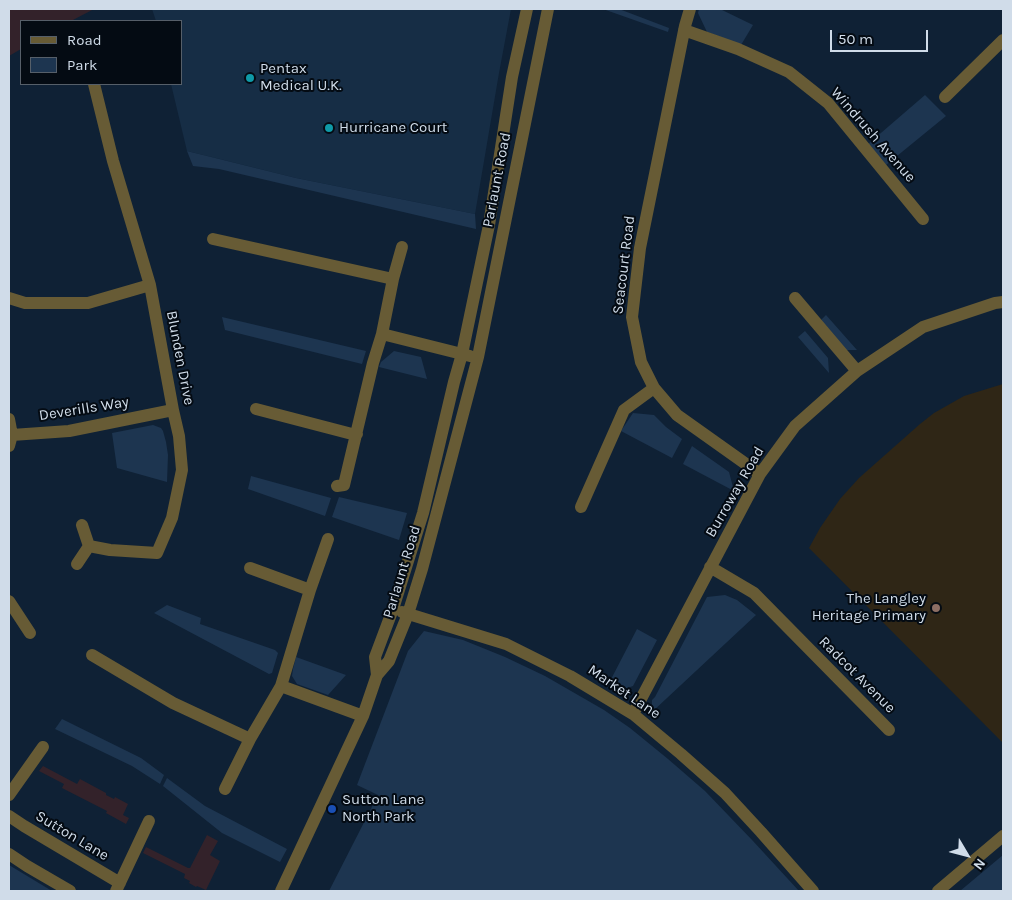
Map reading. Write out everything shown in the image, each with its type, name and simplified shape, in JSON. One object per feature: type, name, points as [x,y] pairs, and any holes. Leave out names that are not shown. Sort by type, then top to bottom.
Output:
[{"type":"street","name":"Parlaunt Road","points":[[281,891],[363,716],[376,674],[375,657],[393,609],[423,513],[462,354],[489,225],[512,77],[527,9]]},
{"type":"street","name":"Parlaunt Road","points":[[376,674],[389,661],[408,614],[478,357],[548,9]]},
{"type":"street","name":"Seacourt Road","points":[[690,9],[684,30],[640,248],[632,317],[641,362],[654,388],[677,415],[760,474]]},
{"type":"street","name":"Windrush Avenue","points":[[684,30],[738,49],[789,72],[828,103],[923,219]]},
{"type":"street","points":[[946,97],[1003,40]]},
{"type":"street","name":"Blunden Drive","points":[[89,546],[110,550],[157,552],[172,518],[182,470],[179,436],[150,285],[113,161],[94,85]]},
{"type":"street","points":[[213,240],[393,280]]},
{"type":"street","points":[[337,486],[344,485],[402,247]]},
{"type":"street","points":[[9,298],[25,303],[88,303],[150,285]]},
{"type":"street","points":[[794,298],[857,371]]},
{"type":"street","name":"Burroway Road","points":[[633,714],[760,474],[795,426],[857,371],[923,327],[1003,302]]},
{"type":"street","points":[[382,334],[478,357]]},
{"type":"street","points":[[582,507],[624,410],[654,388]]},
{"type":"street","points":[[256,409],[357,434]]},
{"type":"street","name":"Deverills Way","points":[[10,440],[69,431],[173,410]]},
{"type":"street","points":[[9,419],[10,440]]},
{"type":"street","points":[[78,564],[89,546],[82,525]]},
{"type":"street","points":[[225,790],[250,739],[281,686],[310,590],[328,539]]},
{"type":"street","name":"Radcot Avenue","points":[[710,567],[754,593],[889,730]]},
{"type":"street","points":[[250,568],[310,590]]},
{"type":"street","points":[[9,601],[30,633]]},
{"type":"street","name":"Market Lane","points":[[393,609],[506,644],[570,676],[633,714],[724,793],[813,891]]},
{"type":"street","points":[[92,655],[173,703],[250,739]]},
{"type":"street","points":[[281,686],[363,716]]},
{"type":"street","points":[[9,795],[43,747]]},
{"type":"street","name":"Sutton Lane","points":[[9,816],[118,887],[149,821]]},
{"type":"street","points":[[938,891],[1003,836]]},
{"type":"street","points":[[9,854],[70,891]]},
{"type":"shaded area","points":[[9,9],[94,9],[73,20],[20,20],[20,50],[9,56]]},
{"type":"shaded area","points":[[152,9],[511,9],[475,214],[296,178],[187,151],[171,85],[182,85],[182,20],[156,20]]},
{"type":"shaded area","name":"The Langley Heritage Primary","points":[[1003,384],[1003,743],[809,548],[840,499],[859,478],[920,424],[934,413],[964,396]]},
{"type":"shaded area","points":[[43,766],[77,784],[80,779],[106,793],[106,795],[114,799],[115,797],[128,804],[123,815],[129,818],[126,824],[106,813],[107,811],[62,788],[64,784],[39,771]]},
{"type":"shaded area","points":[[207,835],[218,841],[210,855],[220,861],[206,890],[189,883],[190,881],[184,878],[185,874],[143,853],[146,847],[190,868]]},
{"type":"green space","points":[[603,9],[619,9],[669,28],[668,32]]},
{"type":"green space","points":[[699,9],[720,9],[753,25],[741,45],[707,32],[698,13]]},
{"type":"green space","points":[[925,95],[946,116],[886,165],[867,145]]},
{"type":"green space","points":[[187,151],[296,178],[475,214],[476,229],[219,169],[193,166]]},
{"type":"green space","points":[[826,315],[857,350],[844,350],[819,322]]},
{"type":"green space","points":[[222,317],[366,351],[362,364],[225,330]]},
{"type":"green space","points":[[805,331],[828,358],[829,373],[798,337]]},
{"type":"green space","points":[[394,351],[421,357],[427,379],[379,367],[381,362]]},
{"type":"green space","points":[[633,413],[654,415],[682,439],[672,458],[621,431]]},
{"type":"green space","points":[[153,425],[161,428],[166,442],[168,455],[167,482],[117,468],[112,433]]},
{"type":"green space","points":[[692,446],[729,472],[734,491],[683,464]]},
{"type":"green space","points":[[251,476],[331,498],[325,516],[248,489]]},
{"type":"green space","points":[[339,497],[407,513],[399,540],[332,517]]},
{"type":"green space","points":[[725,595],[737,600],[756,615],[652,712],[652,700],[707,597]]},
{"type":"green space","points":[[167,605],[201,618],[200,624],[275,650],[278,653],[272,673],[269,674],[154,613]]},
{"type":"green space","points":[[637,629],[657,640],[633,686],[615,692],[607,687]]},
{"type":"green space","points":[[424,631],[463,640],[505,657],[545,676],[604,710],[630,728],[705,791],[799,891],[329,891],[378,795],[357,785],[408,651]]},
{"type":"green space","points":[[296,657],[346,675],[328,695],[297,684],[292,676]]},
{"type":"green space","points":[[62,719],[141,758],[164,775],[160,784],[132,766],[55,729]]},
{"type":"green space","points":[[167,778],[205,806],[287,849],[280,862],[222,833],[163,786]]},
{"type":"green space","points":[[1003,855],[1003,891],[960,891]]},
{"type":"green space","points":[[9,865],[52,891],[9,891]]},
{"type":"place","name":"Pentax Medical U.K.","points":[[250,78]]},
{"type":"place","name":"Hurricane Court","points":[[329,128]]},
{"type":"place","name":"The Langley Heritage Primary","points":[[936,608]]},
{"type":"place","name":"Sutton Lane North Park","points":[[332,809]]}]
